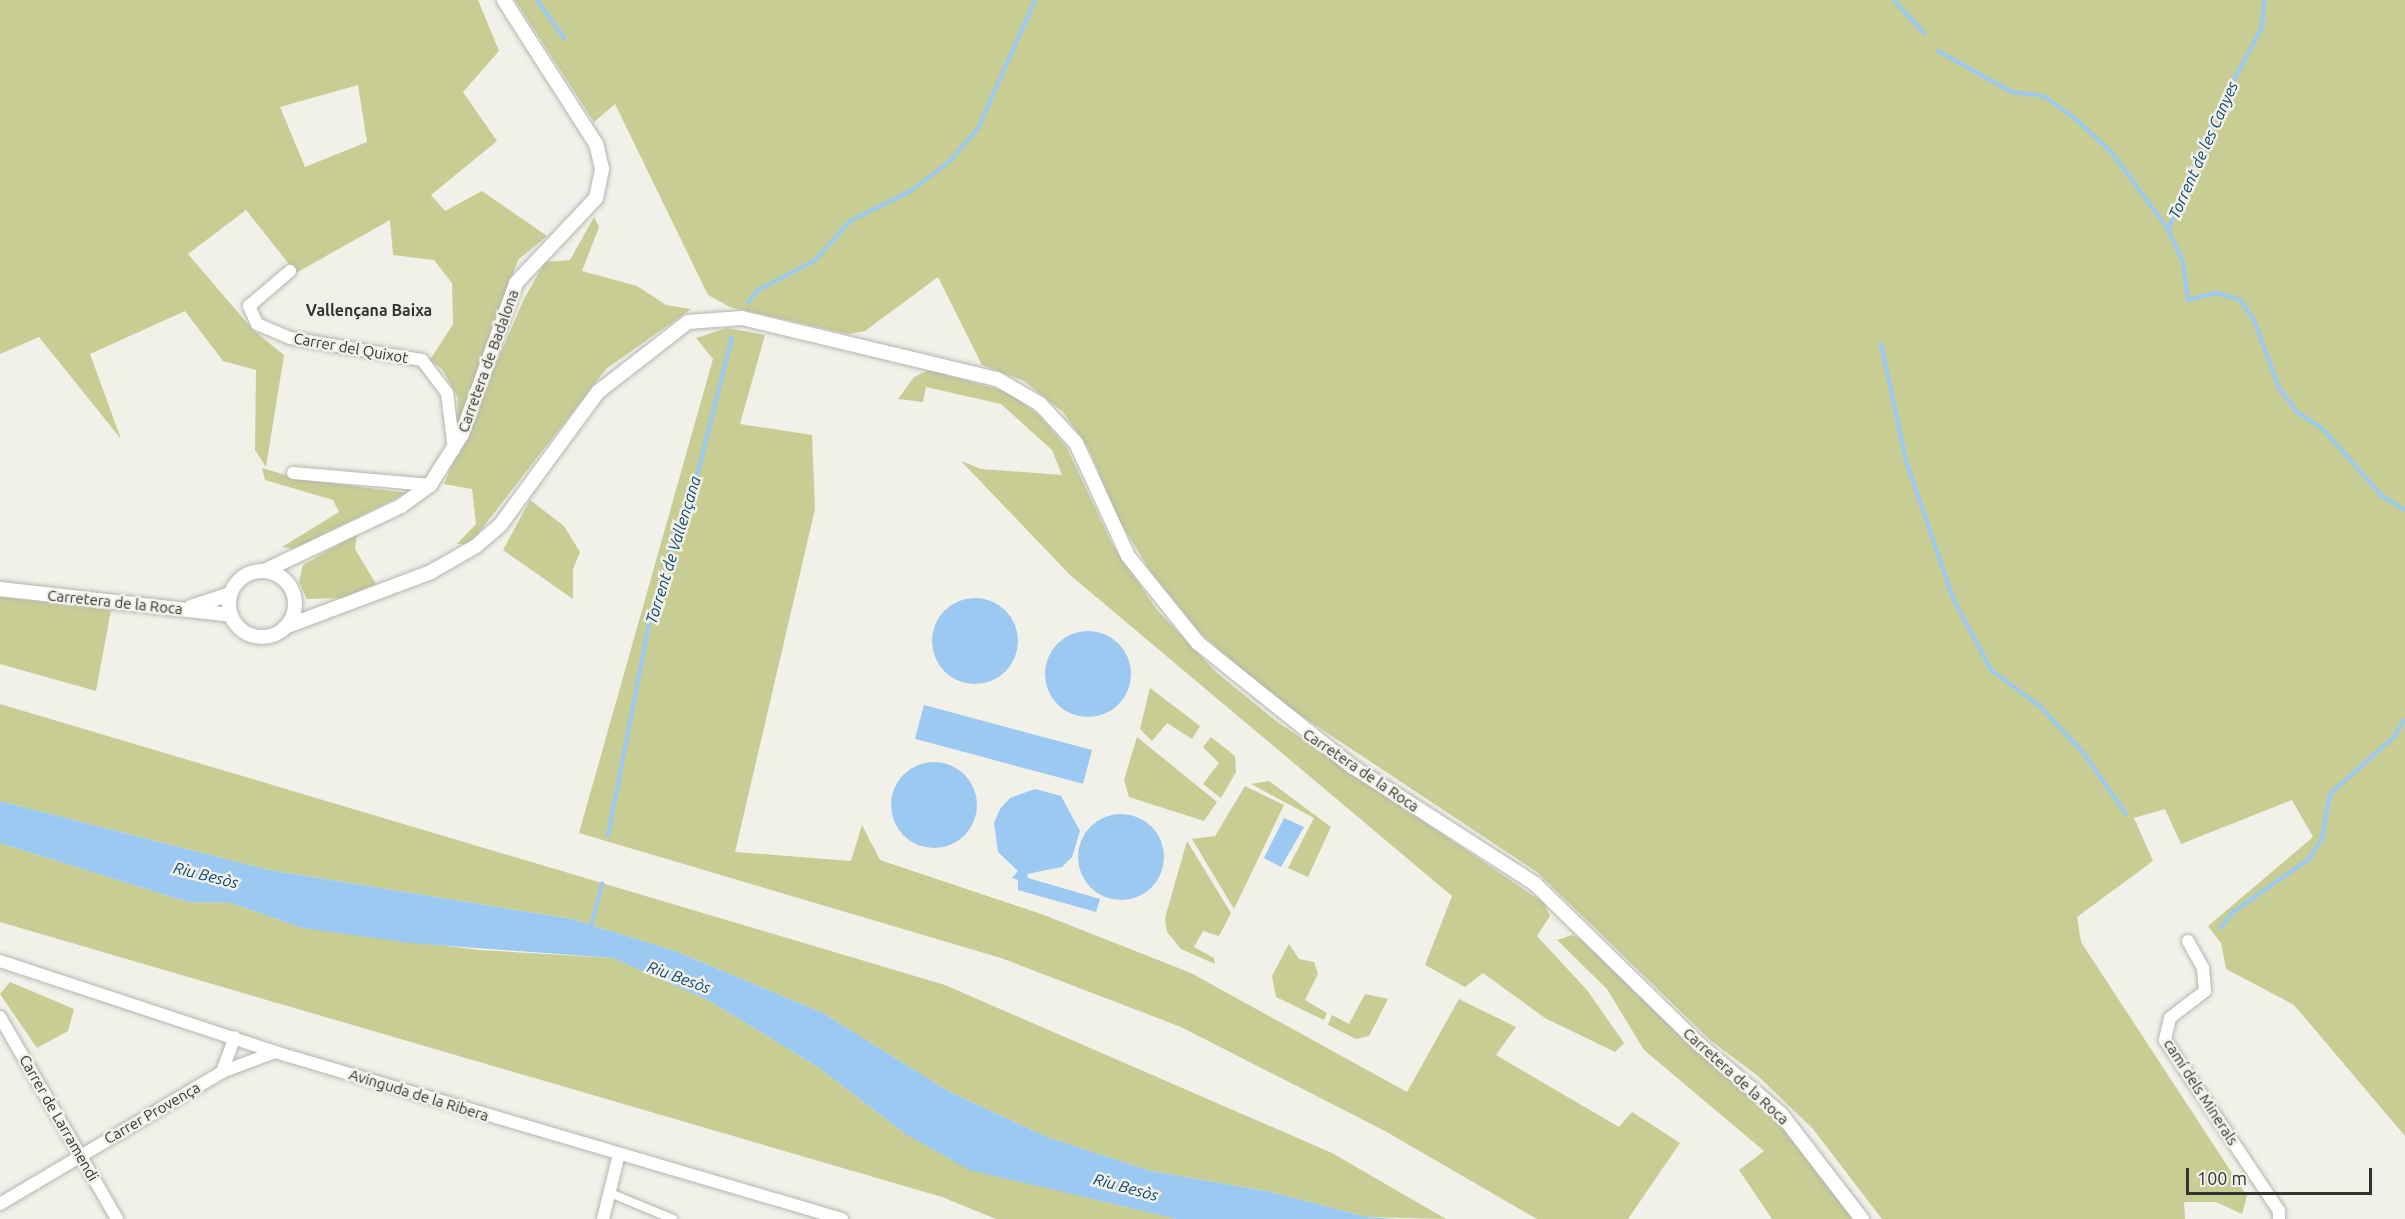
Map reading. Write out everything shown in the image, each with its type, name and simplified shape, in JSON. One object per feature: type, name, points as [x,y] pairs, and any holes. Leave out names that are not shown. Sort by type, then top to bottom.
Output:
[{"type":"street","name":"Carretera de Badalona","points":[[264,571],[401,506],[430,485],[454,452],[516,283],[534,259],[588,212],[601,185],[596,144],[504,0]]},
{"type":"street","name":"Carrer del Quixot","points":[[290,271],[249,306],[257,324],[290,338],[422,360],[447,393],[454,452]]},
{"type":"street","name":"Carretera de la Roca","points":[[320,612],[432,572],[476,546],[501,524],[598,392],[688,322],[742,318],[997,379],[1040,404],[1076,443],[1128,556],[1197,643],[1353,767],[1535,884],[1700,1045],[1781,1114],[1862,1219]]},
{"type":"street","points":[[293,473],[430,485]]},
{"type":"street","points":[[285,581],[301,553]]},
{"type":"street","points":[[183,610],[230,594],[243,577],[264,571],[285,581],[295,603],[320,612]]},
{"type":"street","name":"Carretera de la Roca","points":[[0,589],[231,615]]},
{"type":"street","points":[[230,594],[231,615],[251,635],[266,637],[320,612]]},
{"type":"street","points":[[285,627],[295,603]]},
{"type":"street","name":"camí dels Minerals","points":[[2188,941],[2203,968],[2205,991],[2166,1023],[2164,1040],[2279,1210],[2279,1219]]},
{"type":"street","name":"Avinguda de la Ribera","points":[[0,961],[236,1037],[275,1052],[842,1219]]},
{"type":"street","points":[[0,971],[14,965]]},
{"type":"street","name":"Carrer de Larramendi","points":[[0,1017],[117,1219]]},
{"type":"street","points":[[0,1042],[12,1036]]},
{"type":"street","points":[[222,1072],[236,1037]]},
{"type":"street","name":"Carrer Provença","points":[[0,1204],[222,1072],[275,1052]]},
{"type":"street","points":[[603,1219],[619,1154]]},
{"type":"street","points":[[610,1193],[673,1219]]},
{"type":"green space","points":[[0,0],[478,0],[499,51],[463,92],[497,141],[431,195],[445,211],[482,191],[547,236],[518,260],[457,428],[458,398],[442,369],[430,360],[453,324],[452,283],[434,260],[393,255],[390,220],[296,273],[246,210],[188,254],[253,330],[284,355],[266,467],[255,450],[256,370],[223,361],[185,311],[90,354],[121,439],[39,337],[0,354]],"holes":[[[358,85],[367,142],[305,167],[280,107]]]},
{"type":"green space","points":[[515,0],[2405,0],[2405,1136],[2294,1005],[2226,969],[2221,943],[2208,926],[2313,837],[2292,800],[2181,844],[2165,809],[2134,818],[2153,861],[2077,917],[2081,942],[2247,1196],[2242,1214],[2216,1202],[2184,1202],[2185,1219],[1882,1219],[1813,1129],[1758,1076],[1710,1040],[1537,872],[1279,701],[1201,634],[1151,572],[1117,517],[1090,451],[1063,412],[1024,381],[982,365],[938,277],[865,331],[848,334],[730,307],[708,295],[615,104],[594,122]]},
{"type":"green space","points":[[594,217],[599,227],[582,271],[637,286],[666,305],[691,309],[606,369],[470,544],[457,544],[476,524],[472,489],[444,484],[524,299],[545,262],[570,260]]},
{"type":"green space","points":[[727,328],[765,335],[740,424],[812,435],[815,509],[735,852],[851,861],[862,825],[880,860],[1044,915],[1191,973],[1407,1092],[1459,999],[1516,1027],[1496,1055],[1619,1127],[1632,1112],[1680,1143],[1628,1219],[1537,1219],[1385,1131],[1181,1027],[1001,958],[579,833],[713,359],[696,338]]},
{"type":"green space","points":[[929,370],[1008,392],[1040,416],[1067,448],[1112,544],[1157,610],[1216,672],[1276,721],[1544,903],[1550,916],[1537,936],[1587,990],[1624,1043],[1615,1052],[1545,1018],[1483,973],[1465,987],[1425,965],[1452,896],[1070,575],[961,461],[981,469],[1062,475],[1052,450],[1001,404],[926,387],[923,402],[898,399],[914,377]]},
{"type":"green space","points":[[262,468],[299,479],[407,493],[293,549],[282,547],[339,512],[333,500],[265,480]]},
{"type":"green space","points":[[530,500],[564,526],[580,552],[573,569],[573,599],[503,550]]},
{"type":"green space","points":[[357,534],[355,549],[376,584],[343,598],[307,599],[299,582],[303,565]]},
{"type":"green space","points":[[0,597],[111,610],[96,691],[0,664]]},
{"type":"green space","points":[[1150,688],[1200,726],[1192,739],[1167,723],[1152,741],[1140,729]]},
{"type":"green space","points":[[0,704],[945,985],[1332,1153],[1446,1219],[1367,1217],[1271,1192],[1151,1171],[1047,1137],[948,1091],[823,1013],[675,951],[572,919],[269,870],[0,801]]},
{"type":"green space","points":[[1137,737],[1217,802],[1204,821],[1129,797],[1124,780]]},
{"type":"green space","points":[[1211,737],[1235,756],[1236,772],[1221,798],[1203,784],[1219,763],[1203,747]]},
{"type":"green space","points":[[1269,781],[1331,827],[1308,877],[1288,868],[1314,818],[1251,784]]},
{"type":"green space","points":[[1245,786],[1284,805],[1234,909],[1192,839],[1215,836]]},
{"type":"green space","points":[[1187,841],[1231,913],[1219,936],[1203,931],[1194,947],[1214,958],[1215,964],[1181,949],[1167,932],[1165,918]]},
{"type":"green space","points":[[0,843],[188,902],[231,903],[302,928],[480,950],[613,958],[708,1000],[818,1067],[904,1133],[1072,1194],[1177,1219],[996,1219],[942,1197],[0,922]]},
{"type":"green space","points":[[1572,935],[1588,943],[1688,1044],[1777,1119],[1854,1219],[1772,1219],[1739,1170],[1764,1151],[1644,1050],[1607,989],[1557,940]]},
{"type":"green space","points":[[1289,944],[1299,959],[1314,962],[1318,974],[1305,1000],[1327,1013],[1324,1020],[1276,997],[1272,976]]},
{"type":"green space","points":[[10,982],[74,1009],[68,1031],[37,1048],[0,994]]},
{"type":"green space","points":[[1365,994],[1388,999],[1369,1036],[1356,1039],[1328,1025],[1332,1015],[1349,1024]]},
{"type":"water","points":[[975,598],[999,605],[1011,617],[1018,641],[1011,665],[999,677],[975,684],[951,677],[939,665],[932,641],[939,617],[951,605]]},
{"type":"water","points":[[1088,631],[1112,638],[1124,650],[1131,674],[1124,698],[1112,710],[1088,717],[1064,710],[1052,698],[1045,674],[1052,650],[1064,638]]},
{"type":"water","points":[[924,705],[1092,750],[1083,784],[915,739]]},
{"type":"water","points":[[934,762],[958,769],[970,781],[977,805],[970,829],[958,841],[934,848],[910,841],[898,829],[891,805],[898,781],[910,769]]},
{"type":"water","points":[[1035,789],[1061,796],[1080,831],[1072,857],[1062,867],[1027,874],[1028,878],[1100,899],[1096,912],[1018,890],[1018,880],[1012,878],[1018,871],[998,852],[994,823],[1000,809],[1010,798]]},
{"type":"water","name":"Riu Besòs","points":[[0,801],[269,870],[572,919],[675,951],[823,1013],[948,1091],[1047,1137],[1151,1171],[1271,1192],[1367,1217],[1397,1219],[1177,1219],[969,1170],[904,1133],[818,1067],[708,1000],[613,958],[410,943],[302,928],[231,903],[188,902],[0,843]]},
{"type":"water","points":[[1121,814],[1145,821],[1157,833],[1164,857],[1157,881],[1145,893],[1121,900],[1097,893],[1085,881],[1078,857],[1085,833],[1097,821]]},
{"type":"water","points":[[1284,818],[1304,827],[1281,867],[1264,858]]},
{"type":"waterway","points":[[537,0],[564,38]]},
{"type":"waterway","name":"Torrent de Vallençana","points":[[748,302],[758,290],[814,261],[850,221],[909,192],[949,162],[978,128],[1035,0]]},
{"type":"waterway","points":[[1894,0],[1924,33]]},
{"type":"waterway","name":"Torrent de les Canyes","points":[[2264,0],[2262,27],[2214,118],[2168,229],[2183,263],[2188,300],[2216,293],[2240,300],[2254,320],[2279,388],[2297,412],[2322,428],[2382,496],[2405,510]]},
{"type":"waterway","points":[[1938,51],[2012,92],[2044,96],[2077,120],[2112,153],[2168,229]]},
{"type":"waterway","name":"Torrent de Vallençana","points":[[608,835],[652,608],[698,472],[732,337]]},
{"type":"waterway","points":[[1881,344],[1906,461],[1953,598],[1991,670],[2041,707],[2085,755],[2126,814]]},
{"type":"waterway","name":"Torrent de les Canyes","points":[[2220,928],[2233,912],[2309,859],[2322,838],[2330,794],[2394,737],[2405,719]]},
{"type":"waterway","name":"Torrent de Vallençana","points":[[590,930],[602,884]]},
{"type":"district","name":"Vallençana Baixa","points":[[369,310]]}]
